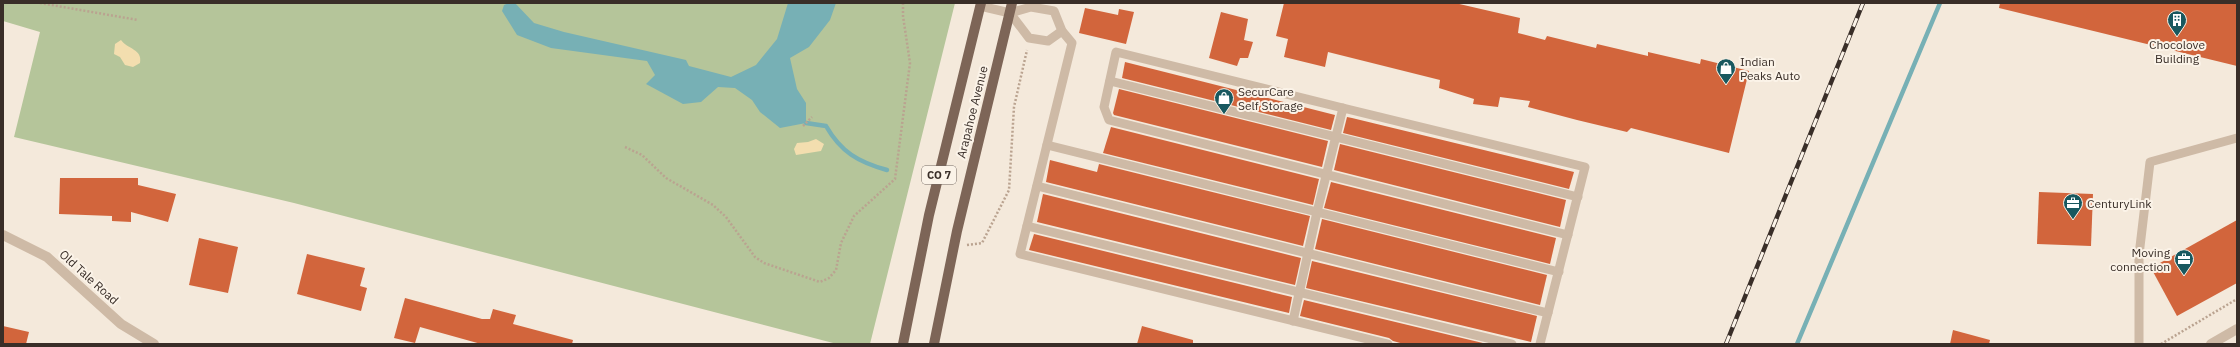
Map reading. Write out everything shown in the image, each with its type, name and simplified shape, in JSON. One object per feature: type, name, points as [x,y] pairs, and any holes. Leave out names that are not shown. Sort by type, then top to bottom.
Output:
[{"type":"main road","name":"Arapahoe Avenue","points":[[934,344],[957,231],[1012,3]]},
{"type":"main road","name":"Arapahoe Avenue","points":[[903,344],[928,222],[980,4]]},
{"type":"street","name":"Old Tale Road","points":[[3,235],[47,258],[121,324],[154,344]]},
{"type":"street","points":[[2211,344],[2237,329]]},
{"type":"lane","points":[[980,4],[1010,14],[1029,38],[1048,41],[1062,31]]},
{"type":"lane","points":[[1010,14],[1031,7],[1054,11],[1062,31],[1072,43],[1020,254],[1388,344]]},
{"type":"lane","points":[[1540,344],[1559,272],[1585,167],[1116,52],[1104,107],[1109,120],[1568,235]]},
{"type":"lane","points":[[1110,81],[1578,197]]},
{"type":"lane","points":[[1293,321],[1317,212],[1344,108]]},
{"type":"lane","points":[[2139,344],[2139,255],[2150,162],[2237,138]]},
{"type":"lane","points":[[1047,145],[1559,272]]},
{"type":"lane","points":[[1037,186],[1548,312]]},
{"type":"lane","points":[[1027,226],[1512,344]]},
{"type":"path","points":[[40,3],[138,20]]},
{"type":"path","points":[[625,147],[642,155],[666,178],[713,206],[726,217],[755,257],[764,263],[820,282],[829,278],[836,270],[841,243],[854,216],[895,180],[910,63],[903,16],[904,3]]},
{"type":"path","points":[[979,244],[982,243],[1009,190],[1014,107],[1029,38]]},
{"type":"path","points":[[803,126],[812,117]]},
{"type":"path","points":[[2161,344],[2237,299]]},
{"type":"green space","points":[[3,3],[955,3],[870,344],[837,344],[294,203],[14,137],[40,32],[3,21]]},
{"type":"sand","points":[[121,40],[137,52],[140,58],[140,63],[133,67],[125,65],[120,57],[114,54],[115,44]]},
{"type":"sand","points":[[816,139],[824,144],[821,151],[796,155],[794,149],[797,143],[808,142]]},
{"type":"water","points":[[515,3],[534,23],[564,32],[686,60],[689,66],[731,77],[756,65],[777,39],[788,3],[836,3],[830,20],[809,47],[790,58],[797,89],[806,103],[806,123],[780,128],[760,112],[752,100],[735,88],[718,87],[701,102],[683,104],[646,84],[655,75],[647,61],[551,48],[517,35],[502,11],[504,5]]},
{"type":"building","points":[[1284,3],[1455,3],[1520,18],[1518,33],[1545,40],[1547,36],[1596,48],[1597,44],[1648,56],[1648,52],[1700,64],[1701,59],[1749,71],[1729,153],[1631,128],[1627,132],[1577,120],[1528,107],[1530,101],[1500,97],[1498,107],[1473,104],[1474,99],[1439,88],[1440,80],[1328,52],[1325,67],[1284,57],[1288,39],[1276,36]]},
{"type":"building","name":"Chocolove Building","points":[[2000,3],[2237,3],[2237,66],[1999,8]]},
{"type":"building","points":[[1085,8],[1118,15],[1119,9],[1134,12],[1126,44],[1079,33]]},
{"type":"building","points":[[1221,12],[1248,19],[1244,40],[1253,42],[1248,58],[1240,58],[1237,66],[1209,58]]},
{"type":"building","points":[[1125,62],[1335,115],[1331,130],[1122,78]]},
{"type":"building","points":[[1119,89],[1328,141],[1322,167],[1114,115],[1113,113]]},
{"type":"building","points":[[1347,117],[1574,172],[1569,189],[1343,133]]},
{"type":"building","points":[[1111,127],[1319,179],[1313,205],[1103,153]]},
{"type":"building","points":[[1340,144],[1566,200],[1560,227],[1334,170]]},
{"type":"building","points":[[1050,160],[1097,172],[1099,164],[1310,216],[1303,246],[1046,182]]},
{"type":"building","points":[[60,178],[138,178],[138,185],[176,194],[168,222],[131,212],[131,222],[112,221],[112,216],[59,214]]},
{"type":"building","points":[[1331,182],[1556,238],[1550,264],[1324,208]]},
{"type":"building","points":[[2039,192],[2093,194],[2091,246],[2037,244]]},
{"type":"building","points":[[1043,194],[1301,258],[1295,285],[1037,222]]},
{"type":"building","points":[[1322,219],[1547,275],[1540,305],[1315,249]]},
{"type":"building","points":[[2237,220],[2237,283],[2177,316],[2151,268]]},
{"type":"building","points":[[1034,234],[1292,297],[1289,313],[1029,250]]},
{"type":"building","points":[[199,238],[238,247],[228,293],[189,285]]},
{"type":"building","points":[[307,254],[365,268],[360,286],[367,288],[361,311],[297,294]]},
{"type":"building","points":[[1312,261],[1537,316],[1531,342],[1306,288]]},
{"type":"building","points":[[405,298],[482,319],[490,319],[493,309],[516,315],[513,324],[573,340],[572,344],[481,344],[420,327],[415,343],[394,338]]},
{"type":"building","points":[[1304,300],[1487,344],[1404,344],[1393,341],[1389,338],[1300,316]]},
{"type":"building","points":[[3,326],[29,332],[26,344],[3,344]]},
{"type":"building","points":[[1142,326],[1193,340],[1193,344],[1137,344]]},
{"type":"building","points":[[1953,330],[1990,340],[1989,344],[1950,344]]},
{"type":"waterway","points":[[1797,344],[1940,3]]},
{"type":"waterway","points":[[806,123],[826,126],[838,143],[851,155],[867,163],[887,170]]},
{"type":"railway","points":[[1726,344],[1863,3]]},
{"type":"place","name":"Chocolove Building","points":[[2177,37]]},
{"type":"place","name":"Indian Peaks Auto","points":[[1726,85]]},
{"type":"place","name":"SecurCare Self Storage","points":[[1224,115]]},
{"type":"place","name":"CenturyLink","points":[[2073,220]]},
{"type":"place","name":"Moving connection","points":[[2184,276]]}]
